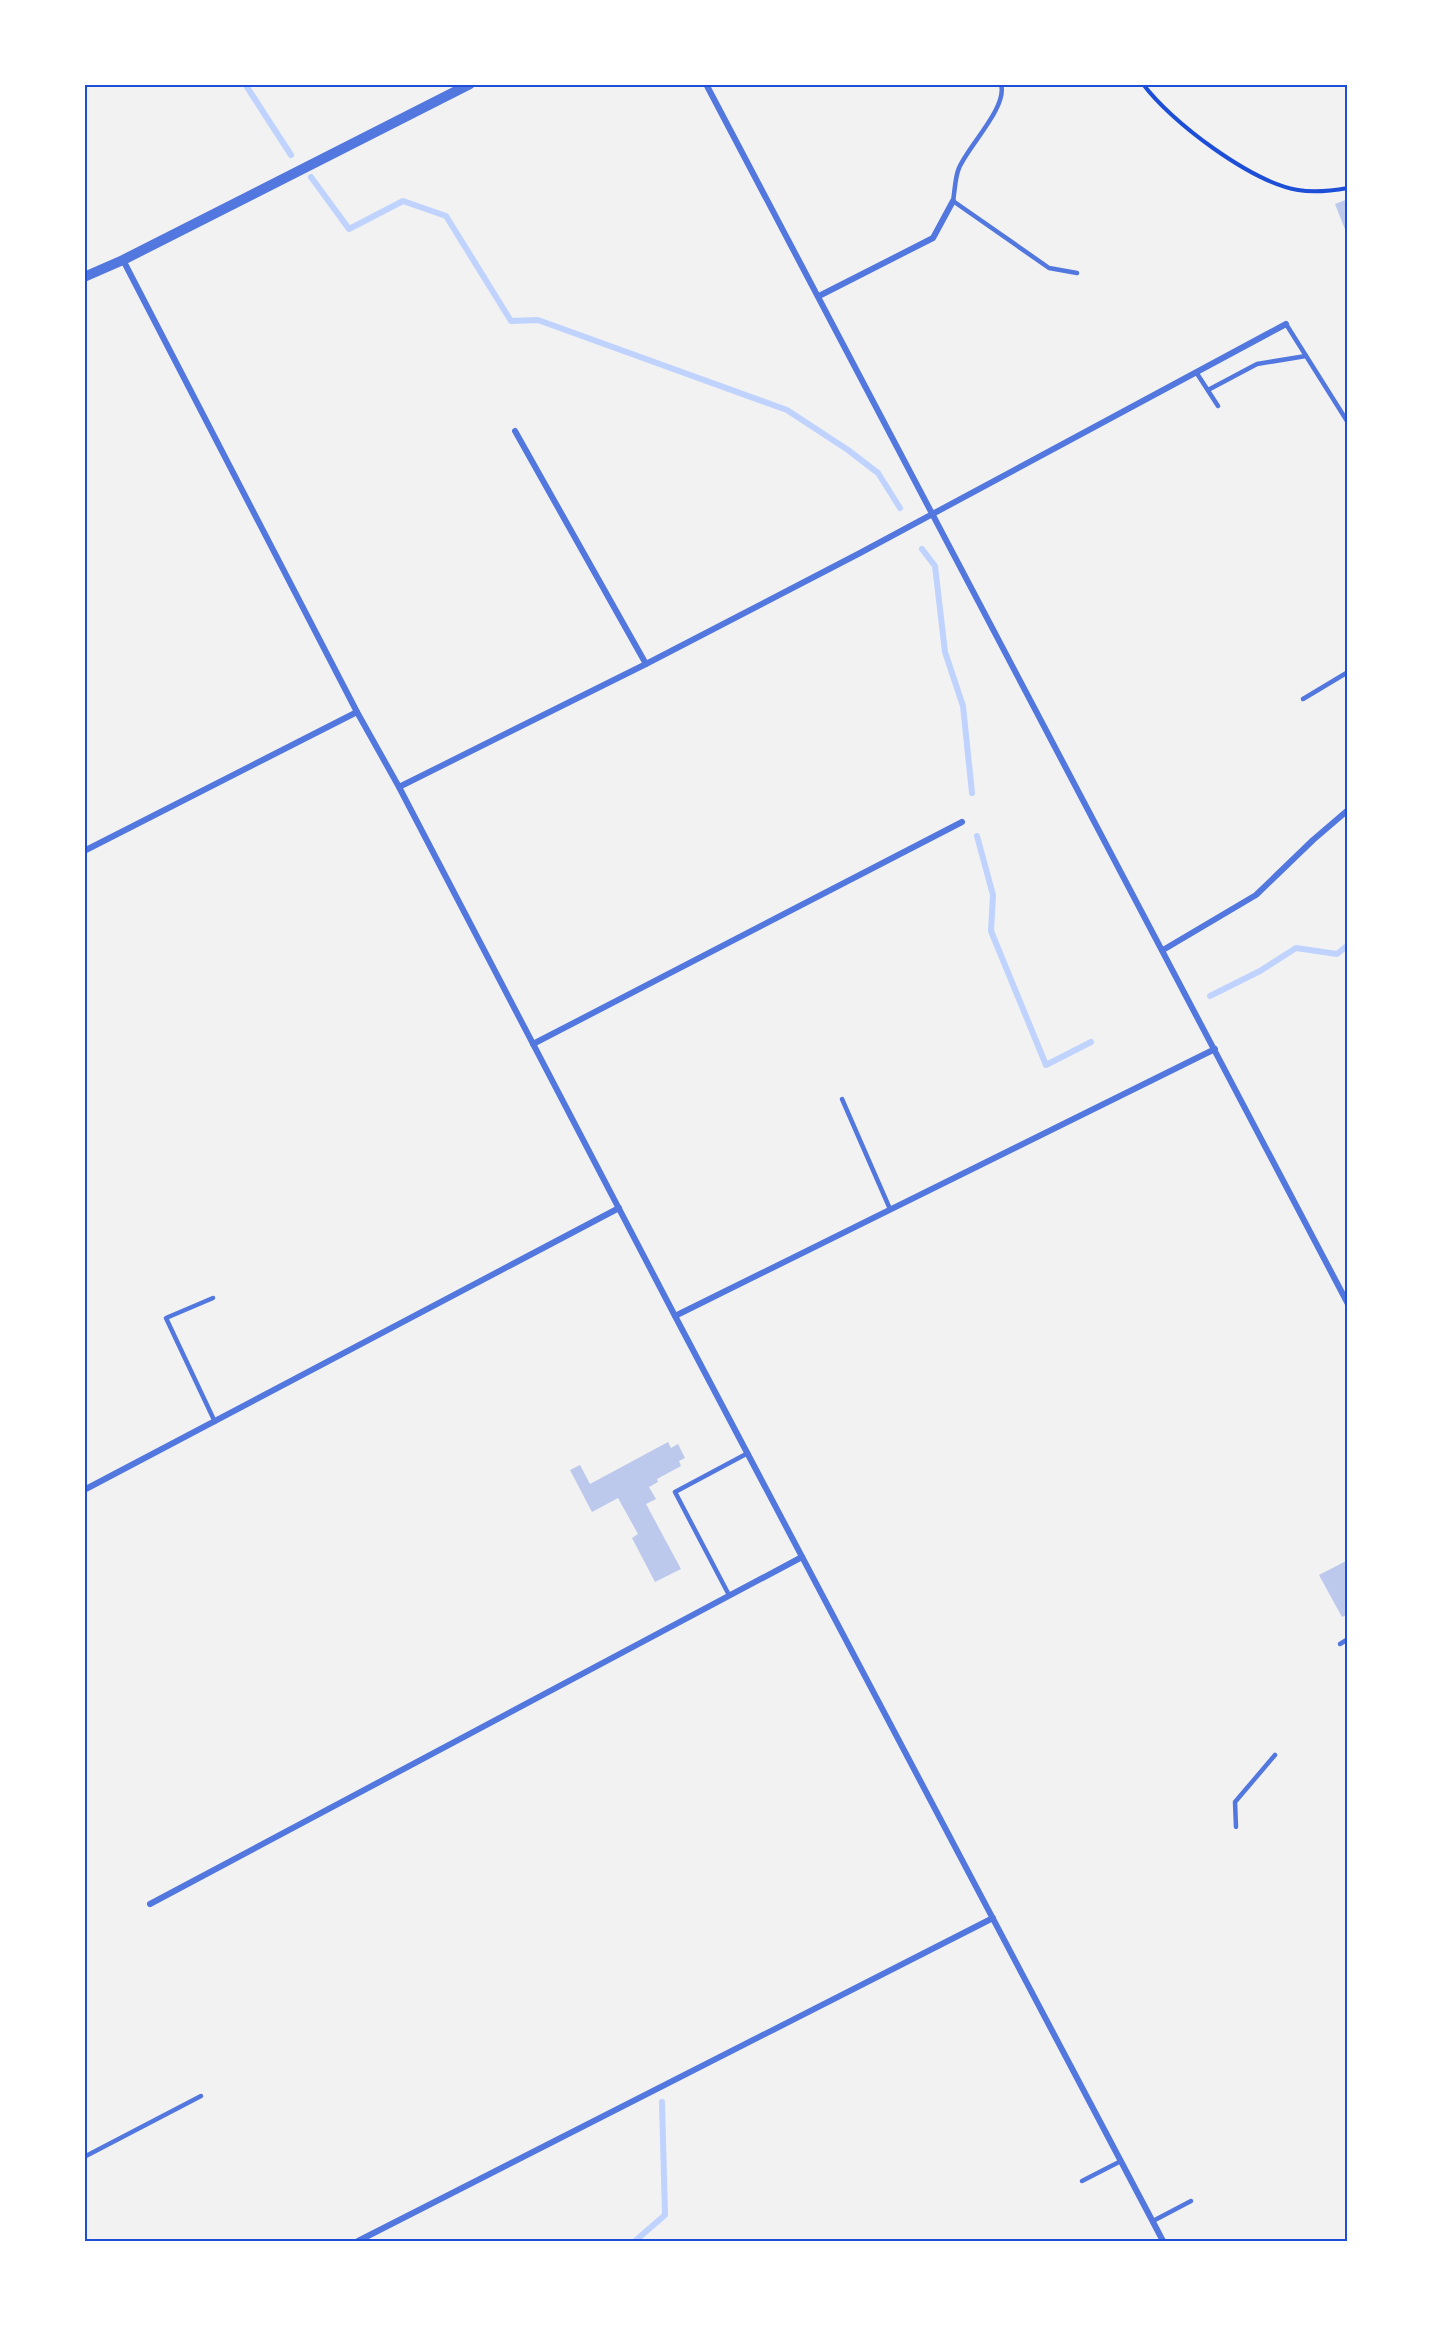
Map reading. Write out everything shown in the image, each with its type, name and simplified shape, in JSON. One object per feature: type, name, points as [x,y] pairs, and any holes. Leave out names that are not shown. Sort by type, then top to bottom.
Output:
[{"type":"street","points":[[84,277],[123,260],[470,84]]},
{"type":"street","points":[[706,84],[1348,1304]]},
{"type":"street","points":[[819,296],[933,238],[953,201]]},
{"type":"street","points":[[123,260],[357,712],[399,787],[1163,2241]]},
{"type":"street","points":[[399,787],[646,664],[850,558],[1286,324]]},
{"type":"street","points":[[515,431],[646,664]]},
{"type":"street","points":[[84,851],[357,712]]},
{"type":"street","points":[[1163,950],[1256,895],[1348,810]]},
{"type":"street","points":[[533,1044],[962,822]]},
{"type":"street","points":[[675,1316],[1215,1049]]},
{"type":"street","points":[[84,1490],[619,1208]]},
{"type":"street","points":[[150,1904],[802,1557]]},
{"type":"street","points":[[358,2241],[993,1918]]},
{"type":"lane","points":[[1001,84],[1002,89],[995,112],[959,168],[953,201],[1049,268],[1077,273]]},
{"type":"lane","points":[[1286,324],[1347,421]]},
{"type":"lane","points":[[1208,390],[1257,364],[1306,356]]},
{"type":"lane","points":[[1196,372],[1218,405]]},
{"type":"lane","points":[[1303,699],[1348,672]]},
{"type":"lane","points":[[842,1100],[890,1209]]},
{"type":"lane","points":[[213,1298],[166,1318],[215,1422]]},
{"type":"lane","points":[[729,1595],[675,1492],[747,1453]]},
{"type":"lane","points":[[1340,1644],[1348,1640]]},
{"type":"lane","points":[[1236,1827],[1235,1802],[1275,1755]]},
{"type":"lane","points":[[84,2157],[201,2096]]},
{"type":"lane","points":[[1082,2181],[1121,2161]]},
{"type":"lane","points":[[1153,2221],[1191,2201]]},
{"type":"path","points":[[1143,84],[1207,145],[1277,184],[1296,190],[1319,192],[1348,188]]},
{"type":"building","points":[[1348,199],[1348,231],[1346,232],[1335,204]]},
{"type":"building","points":[[668,1442],[671,1448],[678,1444],[685,1458],[679,1461],[681,1466],[657,1479],[658,1482],[649,1487],[656,1499],[646,1504],[681,1569],[655,1582],[632,1538],[638,1534],[618,1498],[592,1512],[570,1470],[580,1465],[590,1484]]},
{"type":"building","points":[[1348,1560],[1348,1614],[1342,1617],[1319,1575]]},
{"type":"waterway","points":[[245,84],[291,155]]},
{"type":"waterway","points":[[311,177],[349,229],[403,201],[446,216],[511,321],[538,320],[787,410],[848,450],[878,473],[900,508]]},
{"type":"waterway","points":[[922,549],[935,566],[945,652],[963,706],[972,793]]},
{"type":"waterway","points":[[977,836],[993,895],[991,931],[1046,1065],[1091,1042]]},
{"type":"waterway","points":[[1210,996],[1260,971],[1296,948],[1337,954],[1348,945]]},
{"type":"waterway","points":[[635,2241],[665,2215],[662,2102]]}]
